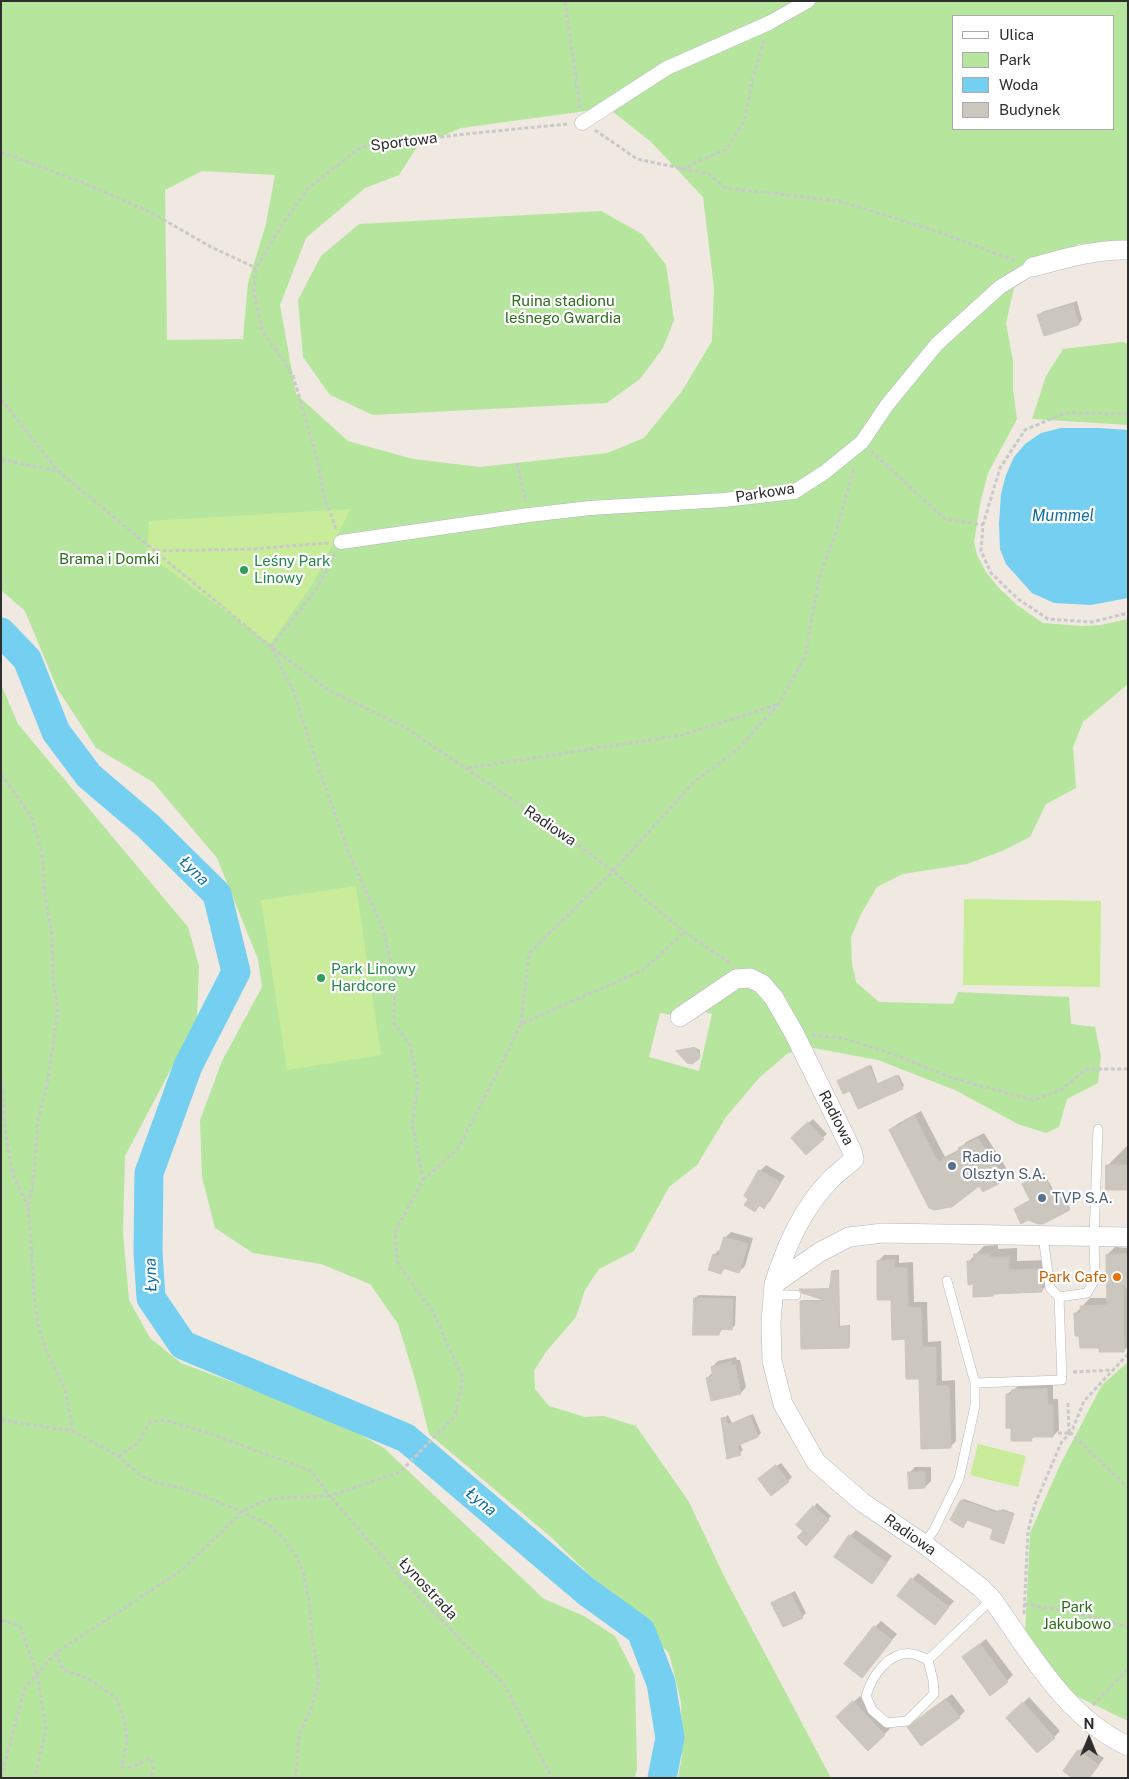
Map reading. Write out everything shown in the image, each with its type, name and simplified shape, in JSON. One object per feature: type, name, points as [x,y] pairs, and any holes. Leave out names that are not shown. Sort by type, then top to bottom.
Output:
[{"type":"street","points":[[582,123],[667,68],[769,23],[808,1]]},
{"type":"street","name":"Parkowa","points":[[341,542],[590,508],[724,500],[794,492],[825,472],[862,442],[886,406],[937,344],[1000,287],[1033,267],[1063,259],[1112,250],[1128,250]]},
{"type":"street","points":[[680,1017],[736,979],[750,978]]},
{"type":"street","name":"Radiowa","points":[[750,978],[762,984],[774,998],[794,1033],[852,1150],[854,1159],[831,1179],[807,1208],[784,1252],[774,1290],[772,1322],[772,1361],[783,1404],[816,1462],[862,1502],[924,1544],[980,1587],[992,1599],[1054,1687],[1082,1716],[1113,1740],[1128,1746]]},
{"type":"street","points":[[774,1290],[820,1252],[849,1237],[883,1233],[1128,1237]]},
{"type":"lane","points":[[1059,1297],[1086,1293],[1095,1279],[1094,1237],[1098,1129]]},
{"type":"lane","points":[[975,1383],[1062,1380],[1059,1297],[1050,1288],[1043,1236]]},
{"type":"lane","points":[[924,1544],[934,1530],[959,1479],[975,1406],[975,1383],[947,1281]]},
{"type":"lane","points":[[774,1290],[796,1295]]},
{"type":"lane","points":[[928,1660],[992,1599]]},
{"type":"lane","points":[[913,1654],[928,1660],[934,1694],[906,1721],[887,1723],[872,1710],[866,1696],[870,1681],[892,1657],[913,1654]]},
{"type":"path","points":[[565,1],[582,123],[597,131],[637,159],[709,174],[726,188],[839,201],[936,231],[1033,267]]},
{"type":"path","points":[[680,169],[727,149],[745,119],[752,81],[769,23]]},
{"type":"path","name":"Sportowa","points":[[341,542],[324,496],[317,459],[293,375],[262,330],[254,291],[256,268],[282,225],[308,188],[361,147],[466,134],[582,123]]},
{"type":"path","points":[[1,152],[86,184],[152,213],[211,247],[256,268]]},
{"type":"path","name":"Radiowa","points":[[1,399],[58,471],[270,647],[330,691],[404,727],[468,768],[613,871],[685,932],[750,978]]},
{"type":"path","points":[[1128,414],[1065,413],[1026,430],[1000,468],[983,525],[981,551],[991,573],[1018,600],[1048,619],[1092,622],[1128,613]]},
{"type":"path","points":[[1,1778],[25,1687],[56,1653],[182,1570],[242,1512],[262,1501],[330,1496],[400,1472],[456,1416],[463,1378],[433,1312],[397,1262],[394,1232],[423,1180],[457,1150],[493,1082],[521,1024],[529,953],[613,871],[695,781],[738,750],[778,705],[805,657],[819,578],[836,532],[862,442],[945,519],[983,525]]},
{"type":"path","points":[[1,458],[58,471]]},
{"type":"path","points":[[517,463],[529,515]]},
{"type":"path","points":[[155,551],[252,548],[341,542]]},
{"type":"path","points":[[341,542],[318,587],[270,647],[294,692],[349,854],[384,930],[394,984],[394,1023],[410,1045],[418,1085],[412,1123],[423,1180]]},
{"type":"path","points":[[468,768],[682,736],[778,705]]},
{"type":"path","points":[[1,774],[32,818],[42,852],[45,896],[52,935],[53,982],[58,1008],[46,1086],[38,1119],[34,1176],[28,1206],[38,1326],[48,1354],[65,1389],[72,1431]]},
{"type":"path","points":[[521,1024],[643,970],[685,932]]},
{"type":"path","points":[[794,1033],[843,1038],[893,1054],[952,1078],[1033,1100],[1061,1090],[1086,1069],[1128,1069]]},
{"type":"path","points":[[1,1078],[6,1136],[13,1176],[28,1206]]},
{"type":"path","points":[[1023,1620],[1028,1531],[1035,1504],[1062,1441],[1070,1433],[1084,1401],[1128,1354]]},
{"type":"path","points":[[1069,1372],[1112,1370]]},
{"type":"path","points":[[1068,1403],[1070,1433],[1128,1488]]},
{"type":"path","points":[[1,1420],[72,1431],[118,1456],[140,1475],[157,1483],[178,1487],[206,1497],[242,1512],[269,1525],[285,1540],[296,1556],[302,1572],[309,1600],[312,1639],[318,1669],[318,1685],[311,1709],[299,1735],[296,1778]]},
{"type":"path","name":"Łynostrada","points":[[118,1456],[137,1444],[150,1422],[165,1420],[211,1434],[311,1471],[330,1496],[407,1585],[504,1684],[552,1778]]},
{"type":"path","points":[[1058,1433],[1070,1433]]},
{"type":"path","points":[[1128,1563],[1128,1586]]},
{"type":"path","points":[[1024,1604],[1073,1612],[1128,1627]]},
{"type":"path","points":[[1,1620],[20,1626],[37,1674],[46,1729],[35,1778]]},
{"type":"path","points":[[56,1653],[63,1670],[87,1678],[116,1698],[125,1722],[127,1742],[122,1768],[132,1768],[149,1758],[153,1763],[153,1774],[150,1778]]},
{"type":"path","points":[[1082,1716],[1128,1669]]},
{"type":"green space","name":"Brama i Domki","points":[[1,1],[1128,1],[1128,241],[1078,244],[1014,288],[1006,323],[1013,361],[1013,389],[1017,419],[988,473],[980,504],[974,542],[977,555],[986,572],[998,587],[1017,605],[1043,623],[1081,626],[1101,625],[1128,619],[1128,684],[1083,722],[1073,747],[1076,788],[1046,804],[1030,837],[1002,851],[967,864],[903,874],[877,887],[861,914],[851,937],[852,963],[856,982],[879,1002],[953,1004],[958,992],[1069,997],[1071,1024],[1095,1027],[1101,1056],[1098,1083],[1067,1099],[1059,1127],[1046,1133],[1018,1124],[955,1090],[878,1060],[808,1047],[787,1054],[759,1078],[726,1117],[697,1165],[669,1187],[634,1251],[599,1269],[585,1290],[576,1317],[546,1352],[534,1371],[535,1389],[549,1406],[585,1417],[604,1416],[636,1426],[689,1502],[725,1578],[831,1778],[678,1778],[682,1756],[681,1702],[669,1653],[552,1538],[429,1434],[398,1324],[370,1284],[321,1264],[253,1253],[215,1228],[202,1177],[200,1120],[222,1061],[262,987],[258,959],[217,858],[153,782],[96,748],[57,688],[25,611],[1,590]],"holes":[[[608,108],[650,141],[703,197],[714,288],[712,341],[682,391],[644,438],[607,453],[480,467],[413,459],[348,441],[296,394],[280,305],[306,238],[365,188],[399,175],[417,147],[461,128]],[[202,171],[275,175],[266,224],[248,283],[243,339],[167,340],[165,190]],[[699,1011],[712,1014],[699,1071],[649,1057],[660,1013],[688,1018]]]},
{"type":"green space","name":"Ruina stadionu leśnego Gwardia","points":[[601,211],[642,234],[666,265],[674,320],[663,348],[640,379],[607,403],[373,415],[330,395],[303,357],[298,300],[321,256],[359,224]]},
{"type":"green space","points":[[1122,342],[1128,344],[1128,425],[1032,419],[1046,376],[1063,349]]},
{"type":"green space","name":"Leśny Park Linowy","points":[[351,509],[312,585],[270,644],[147,554],[149,521]]},
{"type":"green space","points":[[1,684],[18,724],[188,927],[199,966],[197,1020],[125,1156],[123,1233],[129,1300],[150,1338],[181,1363],[334,1420],[384,1448],[544,1599],[584,1616],[615,1636],[635,1675],[637,1769],[635,1778],[1,1778]]},
{"type":"green space","name":"Park Linowy Hardcore","points":[[356,886],[381,1055],[287,1070],[261,900]]},
{"type":"green space","points":[[964,899],[1101,901],[1100,987],[963,985]]},
{"type":"green space","name":"Park Jakubowo","points":[[1128,1362],[1128,1721],[1070,1693],[1025,1633],[1030,1533],[1060,1465],[1102,1385]]},
{"type":"green space","points":[[978,1444],[1026,1456],[1018,1487],[970,1475]]},
{"type":"water","name":"Mummel","points":[[1061,428],[1128,430],[1128,598],[1091,605],[1054,603],[1032,593],[1006,564],[1000,549],[1001,494],[1006,475],[1014,457],[1025,444],[1041,433]]},
{"type":"building","points":[[1073,304],[1079,325],[1044,336],[1037,315]]},
{"type":"building","points":[[696,1049],[700,1055],[699,1059],[692,1064],[687,1063],[676,1051]]},
{"type":"building","points":[[869,1066],[877,1084],[897,1075],[903,1089],[858,1109],[850,1091],[843,1094],[837,1081]]},
{"type":"building","name":"Radio Olsztyn S.A.","points":[[915,1116],[938,1162],[960,1151],[958,1148],[978,1138],[1004,1181],[983,1192],[979,1186],[952,1207],[934,1210],[929,1208],[889,1130]]},
{"type":"building","points":[[808,1122],[824,1139],[806,1155],[791,1138]]},
{"type":"building","points":[[1106,1165],[1128,1165],[1128,1190],[1106,1190]]},
{"type":"building","points":[[759,1170],[780,1182],[764,1209],[759,1205],[755,1212],[744,1205],[748,1199],[744,1196]]},
{"type":"building","name":"TVP S.A.","points":[[1043,1174],[1056,1200],[1063,1197],[1070,1210],[1043,1224],[1028,1220],[1021,1224],[1014,1209],[1030,1200],[1022,1184]]},
{"type":"building","points":[[724,1237],[748,1244],[739,1273],[723,1268],[721,1274],[708,1270],[713,1254],[718,1256]]},
{"type":"building","points":[[974,1254],[989,1254],[989,1257],[1009,1257],[1009,1270],[1041,1269],[1042,1292],[993,1294],[993,1296],[973,1297],[973,1284],[968,1285],[967,1261],[974,1261]]},
{"type":"building","points":[[1128,1254],[1128,1289],[1123,1284],[1124,1352],[1099,1352],[1099,1348],[1080,1348],[1079,1336],[1075,1336],[1074,1313],[1081,1313],[1080,1306],[1107,1305],[1106,1255]]},
{"type":"building","points":[[894,1260],[894,1268],[907,1268],[908,1307],[921,1308],[922,1347],[936,1347],[936,1386],[949,1386],[951,1448],[921,1449],[919,1379],[906,1379],[905,1339],[892,1340],[891,1300],[877,1300],[877,1261]]},
{"type":"building","points":[[832,1271],[838,1271],[839,1327],[849,1326],[849,1348],[801,1349],[800,1301],[827,1301],[802,1293],[799,1289],[829,1289]]},
{"type":"building","points":[[694,1298],[733,1299],[732,1330],[720,1329],[719,1335],[693,1335]]},
{"type":"building","points":[[731,1362],[731,1366],[735,1365],[741,1394],[711,1401],[706,1378],[713,1376],[711,1367]]},
{"type":"building","points":[[1047,1389],[1048,1405],[1053,1405],[1053,1437],[1031,1437],[1032,1441],[1011,1441],[1011,1428],[1006,1428],[1006,1394],[1012,1394],[1012,1390]]},
{"type":"building","points":[[750,1416],[758,1437],[737,1446],[741,1455],[727,1459],[721,1418],[725,1417],[728,1425]]},
{"type":"building","points":[[776,1465],[789,1482],[771,1496],[758,1479]]},
{"type":"building","points":[[908,1472],[925,1472],[925,1488],[909,1489]]},
{"type":"building","points":[[961,1500],[998,1513],[999,1510],[1014,1514],[1004,1544],[990,1539],[993,1529],[967,1520],[963,1528],[950,1520]]},
{"type":"building","points":[[813,1506],[829,1520],[806,1546],[797,1537],[803,1531],[796,1525]]},
{"type":"building","points":[[849,1535],[887,1563],[872,1584],[834,1557]]},
{"type":"building","points":[[911,1578],[949,1607],[935,1625],[897,1596]]},
{"type":"building","points":[[791,1594],[803,1618],[783,1627],[771,1603]]},
{"type":"building","points":[[874,1626],[892,1640],[862,1678],[844,1664]]},
{"type":"building","points":[[980,1644],[1008,1682],[990,1696],[962,1657]]},
{"type":"building","points":[[946,1699],[960,1718],[921,1746],[907,1727]]},
{"type":"building","points":[[853,1701],[885,1735],[868,1751],[836,1717]]},
{"type":"building","points":[[1023,1702],[1055,1738],[1037,1753],[1006,1718]]},
{"type":"building","points":[[1078,1750],[1099,1765],[1089,1778],[1072,1778],[1063,1771]]},
{"type":"waterway","name":"Łyna","points":[[1,632],[27,659],[56,732],[89,776],[148,826],[217,894],[236,972],[188,1066],[149,1173],[148,1252],[151,1298],[183,1345],[406,1438],[587,1592],[641,1631],[661,1683],[670,1738],[662,1778]]},
{"type":"place","name":"Leśny Park Linowy","points":[[244,570]]},
{"type":"place","name":"Park Linowy Hardcore","points":[[321,978]]},
{"type":"place","name":"Radio Olsztyn S.A.","points":[[952,1166]]},
{"type":"place","name":"TVP S.A.","points":[[1042,1198]]},
{"type":"place","name":"Park Cafe","points":[[1117,1277]]}]
